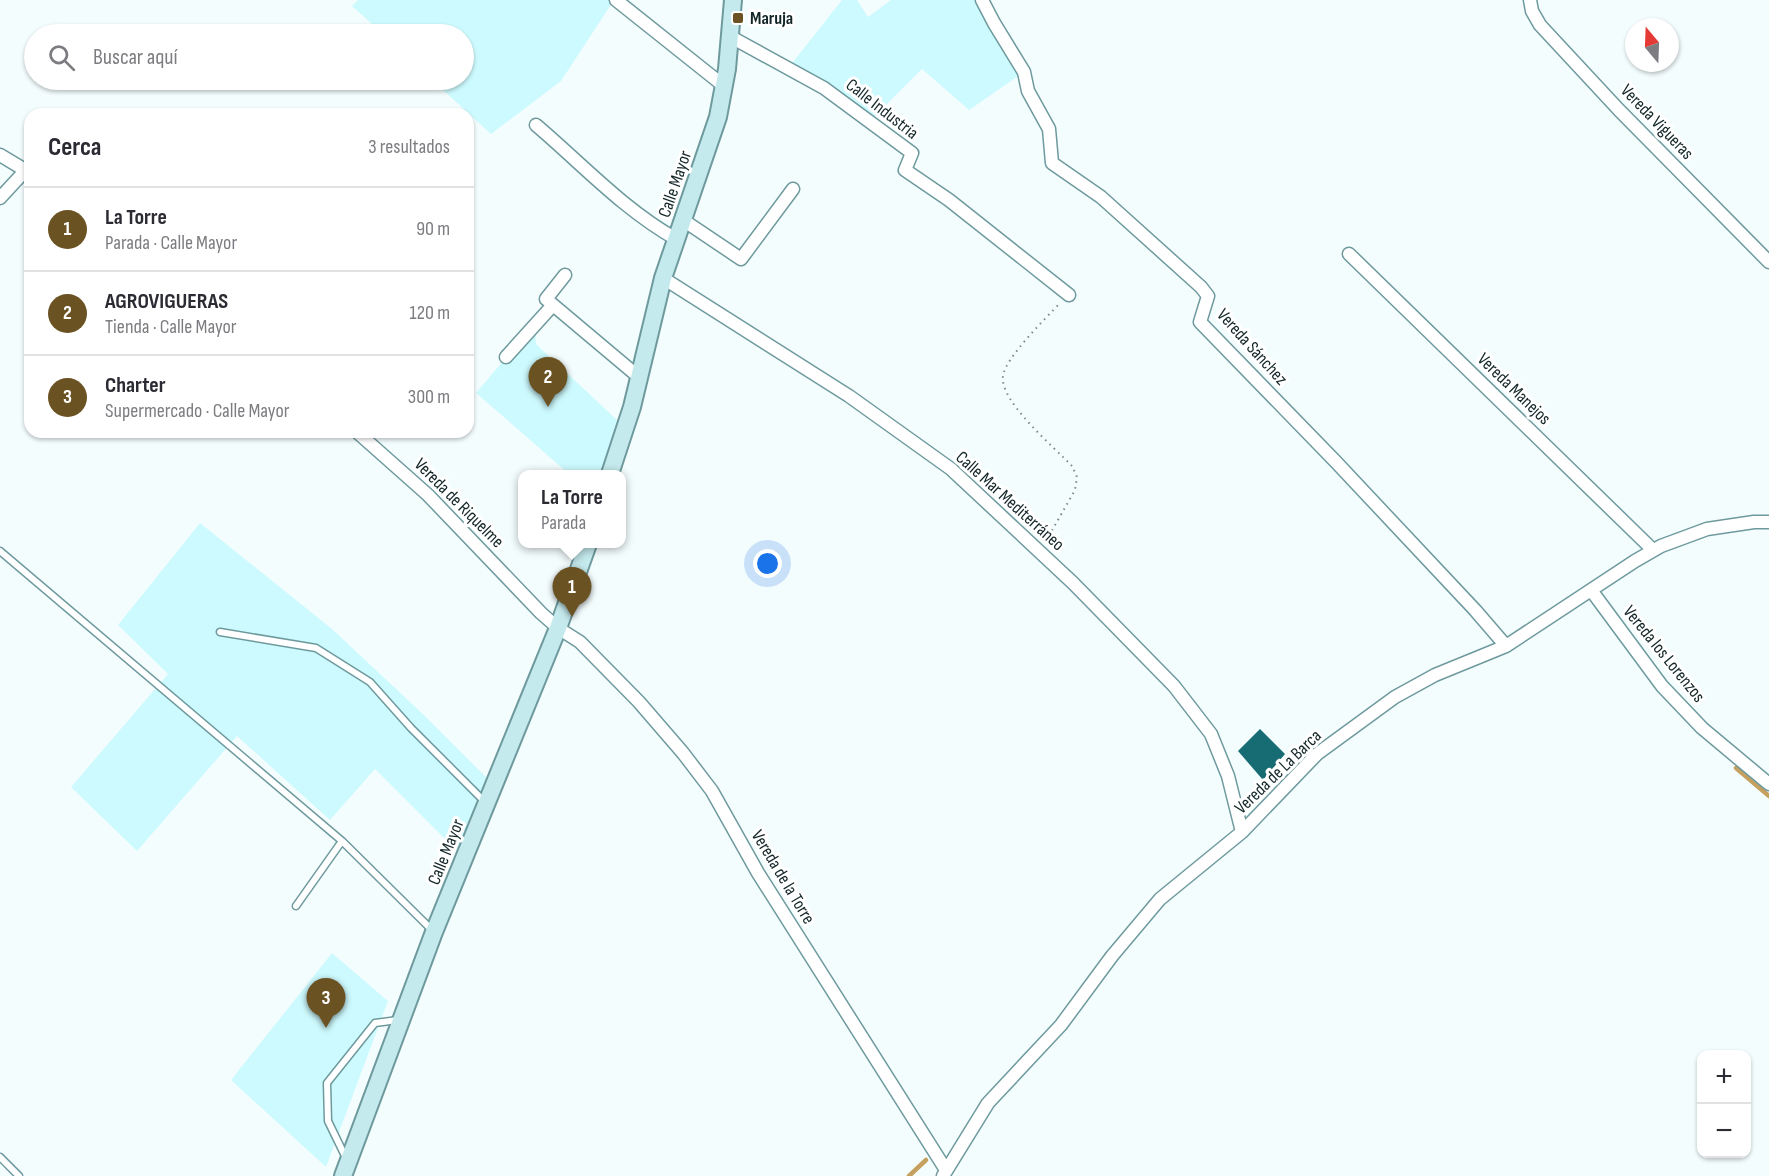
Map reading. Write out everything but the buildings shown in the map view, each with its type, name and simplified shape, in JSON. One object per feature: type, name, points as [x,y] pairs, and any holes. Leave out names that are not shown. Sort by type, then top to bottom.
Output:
[{"type":"main road","name":"Calle Mayor","points":[[611,470],[640,378],[663,278],[718,117],[731,37],[733,0]]},
{"type":"main road","name":"Calle Mayor","points":[[346,1170],[434,932],[558,628],[586,548]]},
{"type":"street","points":[[616,0],[724,86]]},
{"type":"street","name":"Vereda Sánchez","points":[[982,0],[1024,72],[1028,91],[1049,129],[1052,163],[1101,197],[1201,287],[1208,296],[1200,322],[1205,329],[1336,462],[1475,609],[1506,646]]},
{"type":"street","name":"Vereda Vigueras","points":[[1530,0],[1532,11],[1540,25],[1619,110],[1769,261]]},
{"type":"street","name":"Calle Industria","points":[[731,37],[824,88],[912,153],[905,170],[949,200],[1070,295]]},
{"type":"street","points":[[536,125],[650,224],[676,239]]},
{"type":"street","points":[[0,155],[24,170]]},
{"type":"street","points":[[0,198],[24,175]]},
{"type":"street","points":[[683,220],[741,259],[793,189]]},
{"type":"street","name":"Vereda Manejos","points":[[1349,254],[1653,550]]},
{"type":"street","points":[[565,275],[546,299],[640,378]]},
{"type":"street","name":"Calle Mar Mediterráneo","points":[[663,278],[849,396],[951,469],[1073,583],[1174,686],[1211,734],[1228,776],[1242,832]]},
{"type":"street","points":[[506,357],[554,305]]},
{"type":"street","name":"Vereda de Riquelme","points":[[364,438],[428,495],[558,628]]},
{"type":"street","name":"Vereda de La Barca","points":[[944,1173],[988,1103],[1061,1024],[1160,899],[1242,832],[1317,754],[1395,697],[1435,675],[1506,646],[1653,550],[1707,529],[1769,522]]},
{"type":"street","name":"Vereda los Lorenzos","points":[[1591,590],[1662,686],[1702,729],[1769,784]]},
{"type":"street","name":"Vereda de la Torre","points":[[558,628],[580,642],[639,702],[712,790],[758,873],[944,1173]]},
{"type":"lane","points":[[0,551],[342,841],[434,932]]},
{"type":"lane","points":[[219,632],[316,648],[361,676],[370,682],[411,728],[487,803]]},
{"type":"lane","points":[[296,906],[342,841]]},
{"type":"lane","points":[[346,1170],[328,1121],[327,1083],[375,1023],[401,1020]]},
{"type":"lane","points":[[0,1156],[19,1176]]},
{"type":"path","points":[[1039,551],[1075,490],[1077,477],[1072,466],[1015,405],[1003,386],[1003,377],[1010,362],[1039,324],[1070,295]]},
{"type":"shaded area","points":[[358,0],[614,0],[561,81],[491,134],[474,118],[474,108],[463,108],[443,90],[474,90],[474,24],[372,24],[352,6]]},
{"type":"shaded area","points":[[842,0],[857,0],[868,17],[891,0],[982,0],[1024,72],[969,110],[922,69],[868,123],[785,72]]},
{"type":"shaded area","points":[[535,327],[536,344],[617,420],[602,470],[564,470],[476,393]]},
{"type":"shaded area","points":[[200,523],[332,629],[489,780],[457,851],[375,769],[330,820],[237,736],[137,851],[71,787],[168,674],[118,625]]},
{"type":"shaded area","points":[[332,953],[388,1001],[326,1167],[231,1080]]},
{"type":"waterway","points":[[1736,768],[1769,796]]},
{"type":"waterway","points":[[909,1176],[926,1160]]},
{"type":"place","name":"Maruja","points":[[738,18]]},
{"type":"place","name":"AGROVIGUERAS","points":[[548,407]]},
{"type":"place","name":"La Torre","points":[[572,617]]},
{"type":"place","name":"Charter","points":[[326,1028]]}]
